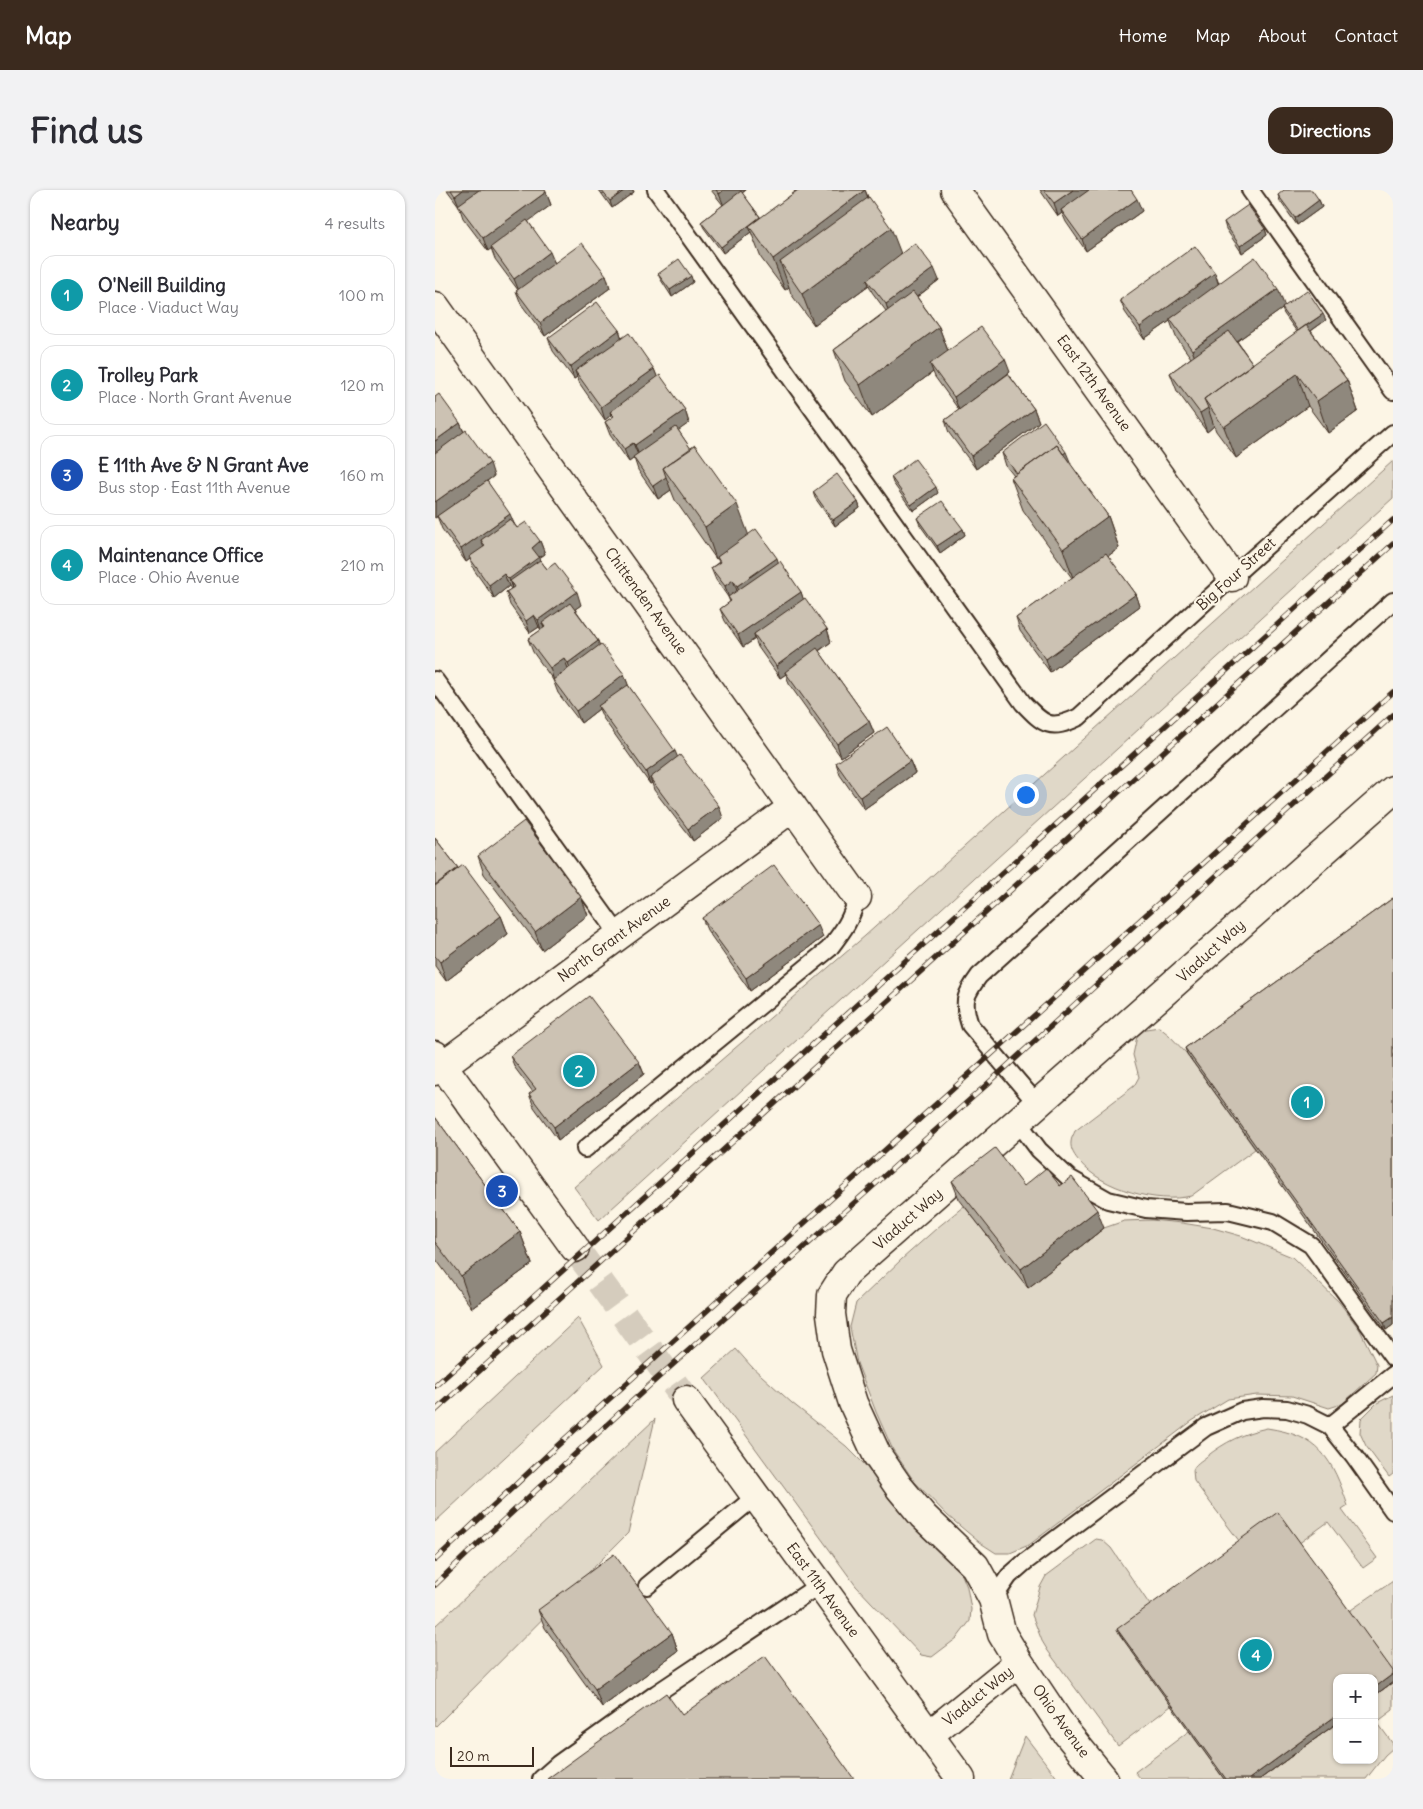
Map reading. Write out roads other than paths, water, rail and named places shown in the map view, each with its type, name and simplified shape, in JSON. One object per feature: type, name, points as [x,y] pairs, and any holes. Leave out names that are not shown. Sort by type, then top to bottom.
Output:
[{"type":"street","name":"East 12th Avenue","points":[[955,190],[1232,577]]},
{"type":"street","name":"Chittenden Avenue","points":[[435,306],[857,896]]},
{"type":"street","name":"Viaduct Way","points":[[929,1735],[1019,1662],[1002,1634],[993,1599],[975,1566],[923,1516],[899,1488],[877,1455],[853,1403],[836,1350],[831,1314],[833,1295],[846,1273],[1393,790]]},
{"type":"street","name":"North Grant Avenue","points":[[437,1064],[619,936],[793,807]]},
{"type":"street","points":[[437,1064],[575,1248]]},
{"type":"street","name":"East 11th Avenue","points":[[686,1400],[961,1779]]},
{"type":"street","name":"Ohio Avenue","points":[[1019,1662],[1065,1731],[1104,1779]]},
{"type":"lane","name":"Big Four Street","points":[[656,190],[1023,703],[1040,721],[1053,725],[1065,724],[1079,717],[1393,433]]},
{"type":"lane","points":[[1250,190],[1393,391]]},
{"type":"lane","points":[[1391,606],[979,976],[968,991],[965,1009],[970,1025],[1028,1113],[1039,1150],[1069,1178],[1108,1200],[1145,1209],[1186,1212],[1228,1211],[1273,1222],[1311,1246],[1393,1358]]},
{"type":"lane","points":[[435,680],[619,936]]},
{"type":"lane","points":[[585,1149],[829,949],[846,928],[853,913],[857,896]]},
{"type":"lane","points":[[1329,1426],[1393,1375]]},
{"type":"lane","points":[[993,1599],[1009,1576],[1025,1562],[1206,1427],[1241,1411],[1263,1408],[1287,1410],[1308,1415],[1329,1426],[1354,1456],[1393,1511]]},
{"type":"lane","points":[[647,1586],[756,1496]]},
{"type":"lane","points":[[541,1779],[557,1764],[657,1693],[819,1584]]},
{"type":"tunnel","points":[[575,1248],[686,1400]]},
{"type":"railway","points":[[435,1386],[1393,520]]},
{"type":"railway","points":[[435,1411],[1393,544]]},
{"type":"railway","points":[[435,1560],[557,1446],[1393,692]]},
{"type":"railway","points":[[435,1585],[651,1384],[983,1088],[1393,715]]},
{"type":"place","name":"Trolley Park","points":[[579,1071]]},
{"type":"place","name":"O'Neill Building","points":[[1307,1102]]},
{"type":"place","name":"E 11th Ave & N Grant Ave","points":[[502,1191]]},
{"type":"place","name":"Maintenance Office","points":[[1256,1655]]}]
